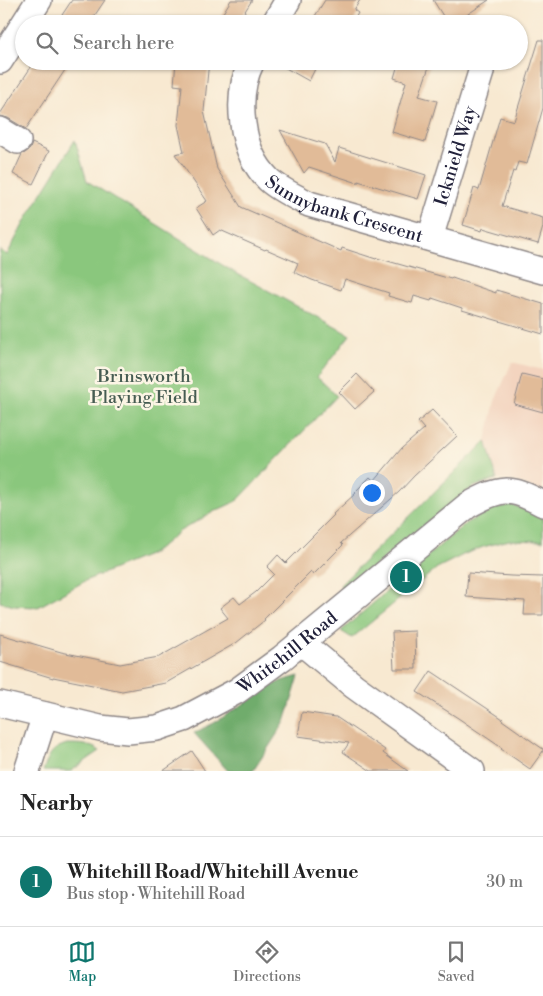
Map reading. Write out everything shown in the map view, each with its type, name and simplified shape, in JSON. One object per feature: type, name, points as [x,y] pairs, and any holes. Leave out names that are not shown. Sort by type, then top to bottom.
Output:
[{"type":"street","points":[[29,15],[39,0]]},
{"type":"street","points":[[279,15],[288,0]]},
{"type":"street","points":[[0,61],[15,38]]},
{"type":"street","name":"Sunnybank Crescent","points":[[248,70],[242,102],[244,129],[248,146],[259,169],[270,181],[309,204],[543,271]]},
{"type":"street","name":"Icknield Way","points":[[430,238],[481,72]]},
{"type":"street","name":"Whitehill Road","points":[[0,704],[100,728],[128,731],[157,728],[184,719],[237,691],[302,642],[467,506],[484,496],[499,491],[513,491],[543,504]]},
{"type":"street","points":[[302,642],[354,686],[472,771]]},
{"type":"street","points":[[27,771],[45,715]]},
{"type":"shaded area","points":[[512,362],[543,370],[543,492],[518,482],[497,479],[486,441],[495,401]]},
{"type":"green space","name":"Brinsworth Playing Field","points":[[75,140],[87,181],[232,271],[350,335],[317,377],[337,396],[237,501],[180,531],[153,553],[87,580],[38,607],[14,606],[0,602],[0,250],[7,255],[26,219]]},
{"type":"green space","points":[[486,441],[497,479],[473,487],[344,591],[340,585]]},
{"type":"green space","points":[[513,505],[536,514],[543,519],[543,541],[509,540],[465,554],[437,568],[352,638],[341,631],[466,523],[495,508]]},
{"type":"green space","points":[[299,676],[285,722],[253,771],[228,771],[194,733],[214,723],[281,681]]},
{"type":"green space","points":[[67,744],[80,744],[100,751],[71,771],[43,771],[51,754],[57,748]]},
{"type":"building","points":[[72,0],[105,0],[95,15],[62,15]]},
{"type":"building","points":[[231,0],[252,0],[243,15],[222,15]]},
{"type":"building","points":[[325,0],[360,0],[354,10],[358,13],[357,15],[316,15]]},
{"type":"building","points":[[433,0],[489,0],[466,15],[442,15]]},
{"type":"building","points":[[539,40],[543,40],[543,108],[527,164],[518,162],[515,172],[513,171],[502,206],[543,218],[543,227],[538,244],[483,228],[482,231],[463,225],[474,188],[479,190],[500,117],[514,121]]},
{"type":"building","points":[[29,70],[65,70],[26,129],[8,118],[0,116]]},
{"type":"building","points":[[175,70],[208,70],[204,111],[217,169],[241,207],[341,251],[342,248],[376,259],[452,278],[496,293],[496,290],[543,304],[543,334],[462,310],[462,308],[432,298],[431,301],[414,296],[412,303],[388,296],[389,293],[345,279],[341,290],[294,272],[298,263],[266,249],[220,230],[213,235],[196,208],[207,201],[175,154],[184,152],[178,125],[182,86],[174,85]]},
{"type":"building","points":[[289,70],[314,70],[309,81]]},
{"type":"building","points":[[396,70],[428,70],[419,96],[437,101],[425,142],[392,132],[406,82],[394,78]]},
{"type":"building","points":[[280,130],[325,144],[335,162],[339,148],[426,175],[418,199],[358,181],[358,183],[309,167],[304,173]]},
{"type":"building","points":[[32,143],[49,151],[33,184],[13,174],[22,154],[30,149]]},
{"type":"building","points":[[357,374],[374,392],[355,409],[339,392]]},
{"type":"building","points":[[522,374],[543,379],[543,412],[514,404]]},
{"type":"building","points":[[432,410],[457,436],[399,492],[341,543],[343,545],[313,575],[311,572],[265,620],[236,643],[166,683],[122,691],[53,678],[0,662],[0,634],[61,652],[120,664],[159,657],[228,618],[220,608],[234,597],[240,604],[256,592],[274,574],[267,567],[278,555],[286,563],[370,477],[374,481],[402,448],[424,429],[418,422]]},
{"type":"building","points":[[468,573],[543,577],[543,615],[524,615],[525,601],[466,597]]},
{"type":"building","points":[[415,631],[416,669],[394,669],[392,632]]},
{"type":"building","points":[[431,671],[503,719],[543,749],[530,769],[458,718],[417,692]]},
{"type":"building","points":[[302,712],[336,717],[385,750],[383,753],[408,771],[371,771],[343,752],[349,743],[298,736]]},
{"type":"building","points":[[192,751],[205,771],[163,771]]},
{"type":"place","name":"Whitehill Road/Whitehill Avenue","points":[[406,577]]}]
